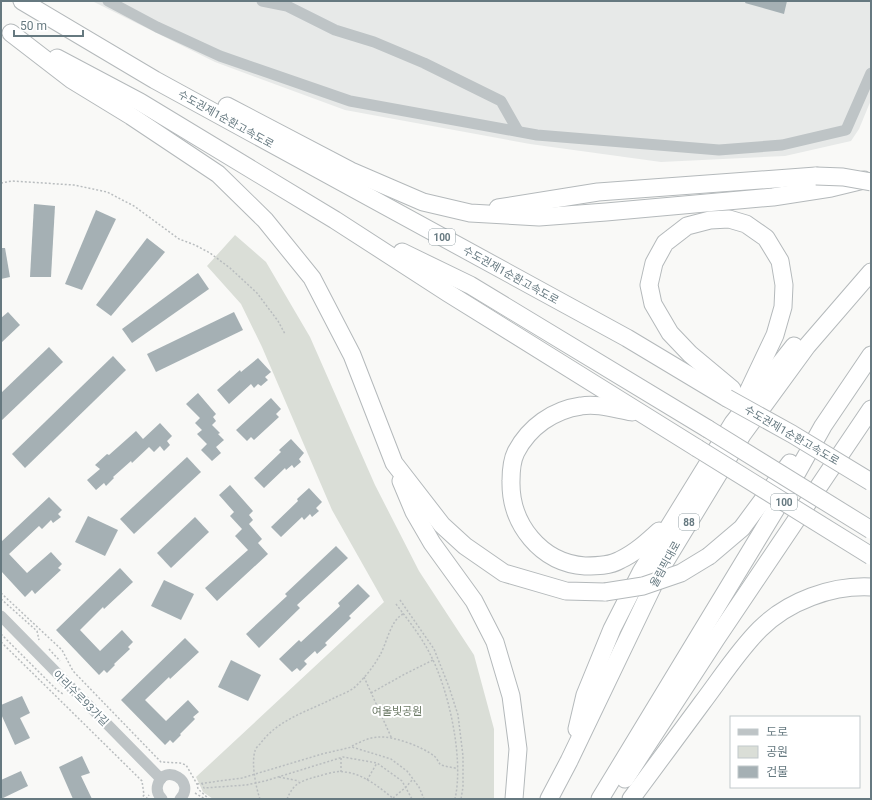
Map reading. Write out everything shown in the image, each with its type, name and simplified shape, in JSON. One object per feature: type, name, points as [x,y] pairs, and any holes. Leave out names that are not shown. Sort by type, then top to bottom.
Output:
[{"type":"highway","name":"수도권제1순환고속도로","points":[[22,1],[155,80],[729,394],[871,482]]},
{"type":"highway","points":[[6,30],[72,80],[131,116],[218,174],[265,220],[312,278],[352,355],[414,512],[432,543],[474,601],[495,642],[511,696],[518,749],[514,799]]},
{"type":"highway","name":"100","points":[[6,30],[140,102],[335,220],[871,556]]},
{"type":"highway","points":[[155,80],[227,107],[351,171],[423,202],[470,213],[538,217],[774,198],[831,188],[871,178]]},
{"type":"highway","points":[[470,213],[598,192],[816,176],[843,177],[871,182]]},
{"type":"highway","points":[[569,761],[585,695],[612,630],[641,572],[733,423],[775,335],[783,307],[784,285],[780,261],[766,238],[746,224],[729,219],[710,220],[687,226],[665,243],[654,263],[649,285],[653,304],[670,333],[729,394]]},
{"type":"highway","name":"100","points":[[335,220],[470,285],[708,429],[871,530]]},
{"type":"highway","points":[[733,423],[814,321],[871,271]]},
{"type":"highway","name":"올림픽대로","points":[[549,799],[569,761],[663,565],[726,461],[742,435],[808,346],[871,271]]},
{"type":"highway","points":[[600,799],[785,494],[823,426],[871,355]]},
{"type":"highway","points":[[644,415],[602,406],[581,406],[557,412],[537,425],[526,437],[516,453],[511,471],[510,488],[513,504],[518,521],[540,548],[555,558],[576,565],[598,566],[619,561],[641,548],[674,518]]},
{"type":"highway","points":[[612,799],[716,639],[871,409]]},
{"type":"highway","points":[[394,463],[442,525],[464,546],[504,573],[566,591],[605,592],[643,586],[656,582],[681,573],[709,556],[742,528],[791,461],[823,426]]},
{"type":"highway","points":[[631,799],[740,651],[761,628],[787,608],[821,593],[855,586],[871,587]]},
{"type":"street","points":[[108,1],[157,27],[220,56],[350,101],[537,135],[719,150],[782,145],[846,130],[871,73]]},
{"type":"street","points":[[262,1],[287,6],[335,30],[374,42],[424,63],[501,101],[518,131]]},
{"type":"street","name":"아리수로93가길","points":[[1,616],[161,779]]},
{"type":"street","points":[[161,799],[157,791],[157,787],[161,779],[169,774],[178,777],[184,784],[185,789],[182,798]]},
{"type":"path","points":[[1,183],[12,182],[74,185],[107,192],[134,206],[179,239],[210,253],[230,268],[257,292],[278,320],[285,334]]},
{"type":"path","points":[[1,593],[62,650],[73,671],[161,762],[180,763],[186,765],[198,784],[198,789],[209,799]]},
{"type":"path","points":[[400,600],[434,649],[458,715],[463,756],[463,787],[460,799]]},
{"type":"path","points":[[396,604],[419,635],[433,660],[440,677],[451,717],[458,753],[455,799]]},
{"type":"path","points":[[260,799],[256,788],[254,775],[255,751],[265,736],[295,716],[354,688],[380,655],[394,624],[400,615],[403,614]]},
{"type":"path","points":[[1,634],[57,690],[67,697]]},
{"type":"path","points":[[1,642],[142,781],[144,795],[141,799]]},
{"type":"path","points":[[371,693],[433,660]]},
{"type":"path","points":[[364,677],[392,739]]},
{"type":"path","points":[[198,784],[254,775],[266,770],[352,747],[378,736],[419,748],[434,756],[441,764],[458,769]]},
{"type":"path","points":[[352,747],[391,759],[406,771],[419,786],[424,799]]},
{"type":"path","points":[[202,783],[204,788],[256,783],[341,758],[377,763],[402,781],[412,799]]},
{"type":"path","points":[[341,758],[342,772]]},
{"type":"path","points":[[367,780],[377,763]]},
{"type":"path","points":[[288,799],[290,793],[298,782],[331,773],[345,772],[367,780],[394,798],[413,779]]},
{"type":"path","points":[[278,777],[301,781]]},
{"type":"path","points":[[146,799],[150,792]]},
{"type":"shaded area","points":[[92,1],[871,1],[871,100],[859,129],[851,141],[785,156],[661,162],[530,144],[345,110],[215,62]]},
{"type":"green space","name":"여울빛공원","points":[[235,235],[266,262],[310,337],[375,485],[419,571],[474,655],[494,729],[494,799],[213,799],[203,792],[196,777],[384,602],[332,510],[262,347],[241,304],[207,266]]},
{"type":"building","points":[[746,1],[787,1],[784,14],[745,3]]},
{"type":"building","points":[[34,204],[55,206],[51,277],[30,277]]},
{"type":"building","points":[[96,210],[116,219],[82,290],[65,284]]},
{"type":"building","points":[[147,238],[165,252],[111,316],[96,305]]},
{"type":"building","points":[[1,248],[5,248],[10,277],[1,279]]},
{"type":"building","points":[[198,273],[209,289],[132,343],[122,329]]},
{"type":"building","points":[[8,312],[20,325],[1,343],[1,318]]},
{"type":"building","points":[[234,312],[243,330],[156,372],[147,354]]},
{"type":"building","points":[[49,347],[63,362],[1,421],[1,393]]},
{"type":"building","points":[[113,356],[126,370],[25,468],[12,454]]},
{"type":"building","points":[[258,358],[271,372],[265,377],[268,380],[261,386],[258,384],[254,388],[251,384],[229,404],[217,390],[240,370],[241,372]]},
{"type":"building","points":[[198,393],[216,414],[213,417],[216,421],[212,425],[220,433],[218,434],[224,440],[216,447],[221,453],[212,461],[201,450],[207,444],[197,434],[202,430],[195,423],[200,418],[186,404]]},
{"type":"building","points":[[271,398],[281,409],[276,414],[279,417],[254,440],[251,437],[247,441],[236,430]]},
{"type":"building","points":[[160,423],[172,436],[167,441],[170,445],[164,451],[160,446],[154,452],[149,447],[132,463],[131,461],[113,477],[114,478],[106,486],[104,483],[96,490],[87,480],[100,469],[95,465],[107,454],[109,455],[136,431],[143,439]]},
{"type":"building","points":[[291,439],[304,453],[299,459],[301,462],[294,468],[292,465],[286,470],[285,468],[264,488],[254,478],[281,452],[279,450]]},
{"type":"building","points":[[187,457],[201,472],[134,534],[120,519]]},
{"type":"building","points":[[230,485],[253,511],[249,515],[253,520],[249,524],[262,539],[258,543],[268,554],[217,601],[205,588],[248,550],[235,536],[242,529],[230,516],[234,512],[219,495]]},
{"type":"building","points":[[309,488],[322,502],[316,508],[319,511],[312,517],[310,514],[304,520],[302,517],[281,537],[271,527]]},
{"type":"building","points":[[49,497],[62,510],[58,514],[61,517],[53,523],[51,520],[42,529],[39,526],[9,554],[27,573],[51,552],[62,564],[58,568],[61,570],[35,594],[32,590],[25,597],[1,571],[1,542]]},
{"type":"building","points":[[88,516],[118,530],[105,556],[75,542]]},
{"type":"building","points":[[195,517],[209,532],[171,568],[157,553]]},
{"type":"building","points":[[336,546],[348,558],[297,605],[300,608],[259,648],[246,634],[287,596],[285,594]]},
{"type":"building","points":[[120,568],[133,582],[104,609],[103,607],[80,630],[100,651],[122,630],[133,642],[128,647],[130,649],[107,673],[104,670],[99,675],[56,630]]},
{"type":"building","points":[[164,580],[194,594],[181,620],[151,606]]},
{"type":"building","points":[[358,584],[370,596],[349,616],[351,618],[325,643],[327,645],[317,654],[315,651],[304,661],[307,664],[300,671],[297,668],[292,672],[279,659],[299,640],[301,642],[340,606],[338,603]]},
{"type":"building","points":[[185,638],[199,652],[170,679],[169,677],[145,700],[166,721],[188,700],[199,712],[193,717],[195,719],[173,743],[170,740],[165,745],[121,700]]},
{"type":"building","points":[[231,660],[261,675],[248,701],[218,687]]},
{"type":"building","points":[[22,696],[30,713],[20,718],[30,738],[15,745],[1,714],[1,705]]},
{"type":"building","points":[[82,756],[90,773],[81,776],[92,799],[73,799],[59,767]]},
{"type":"building","points":[[21,771],[28,786],[1,799],[1,780]]}]
